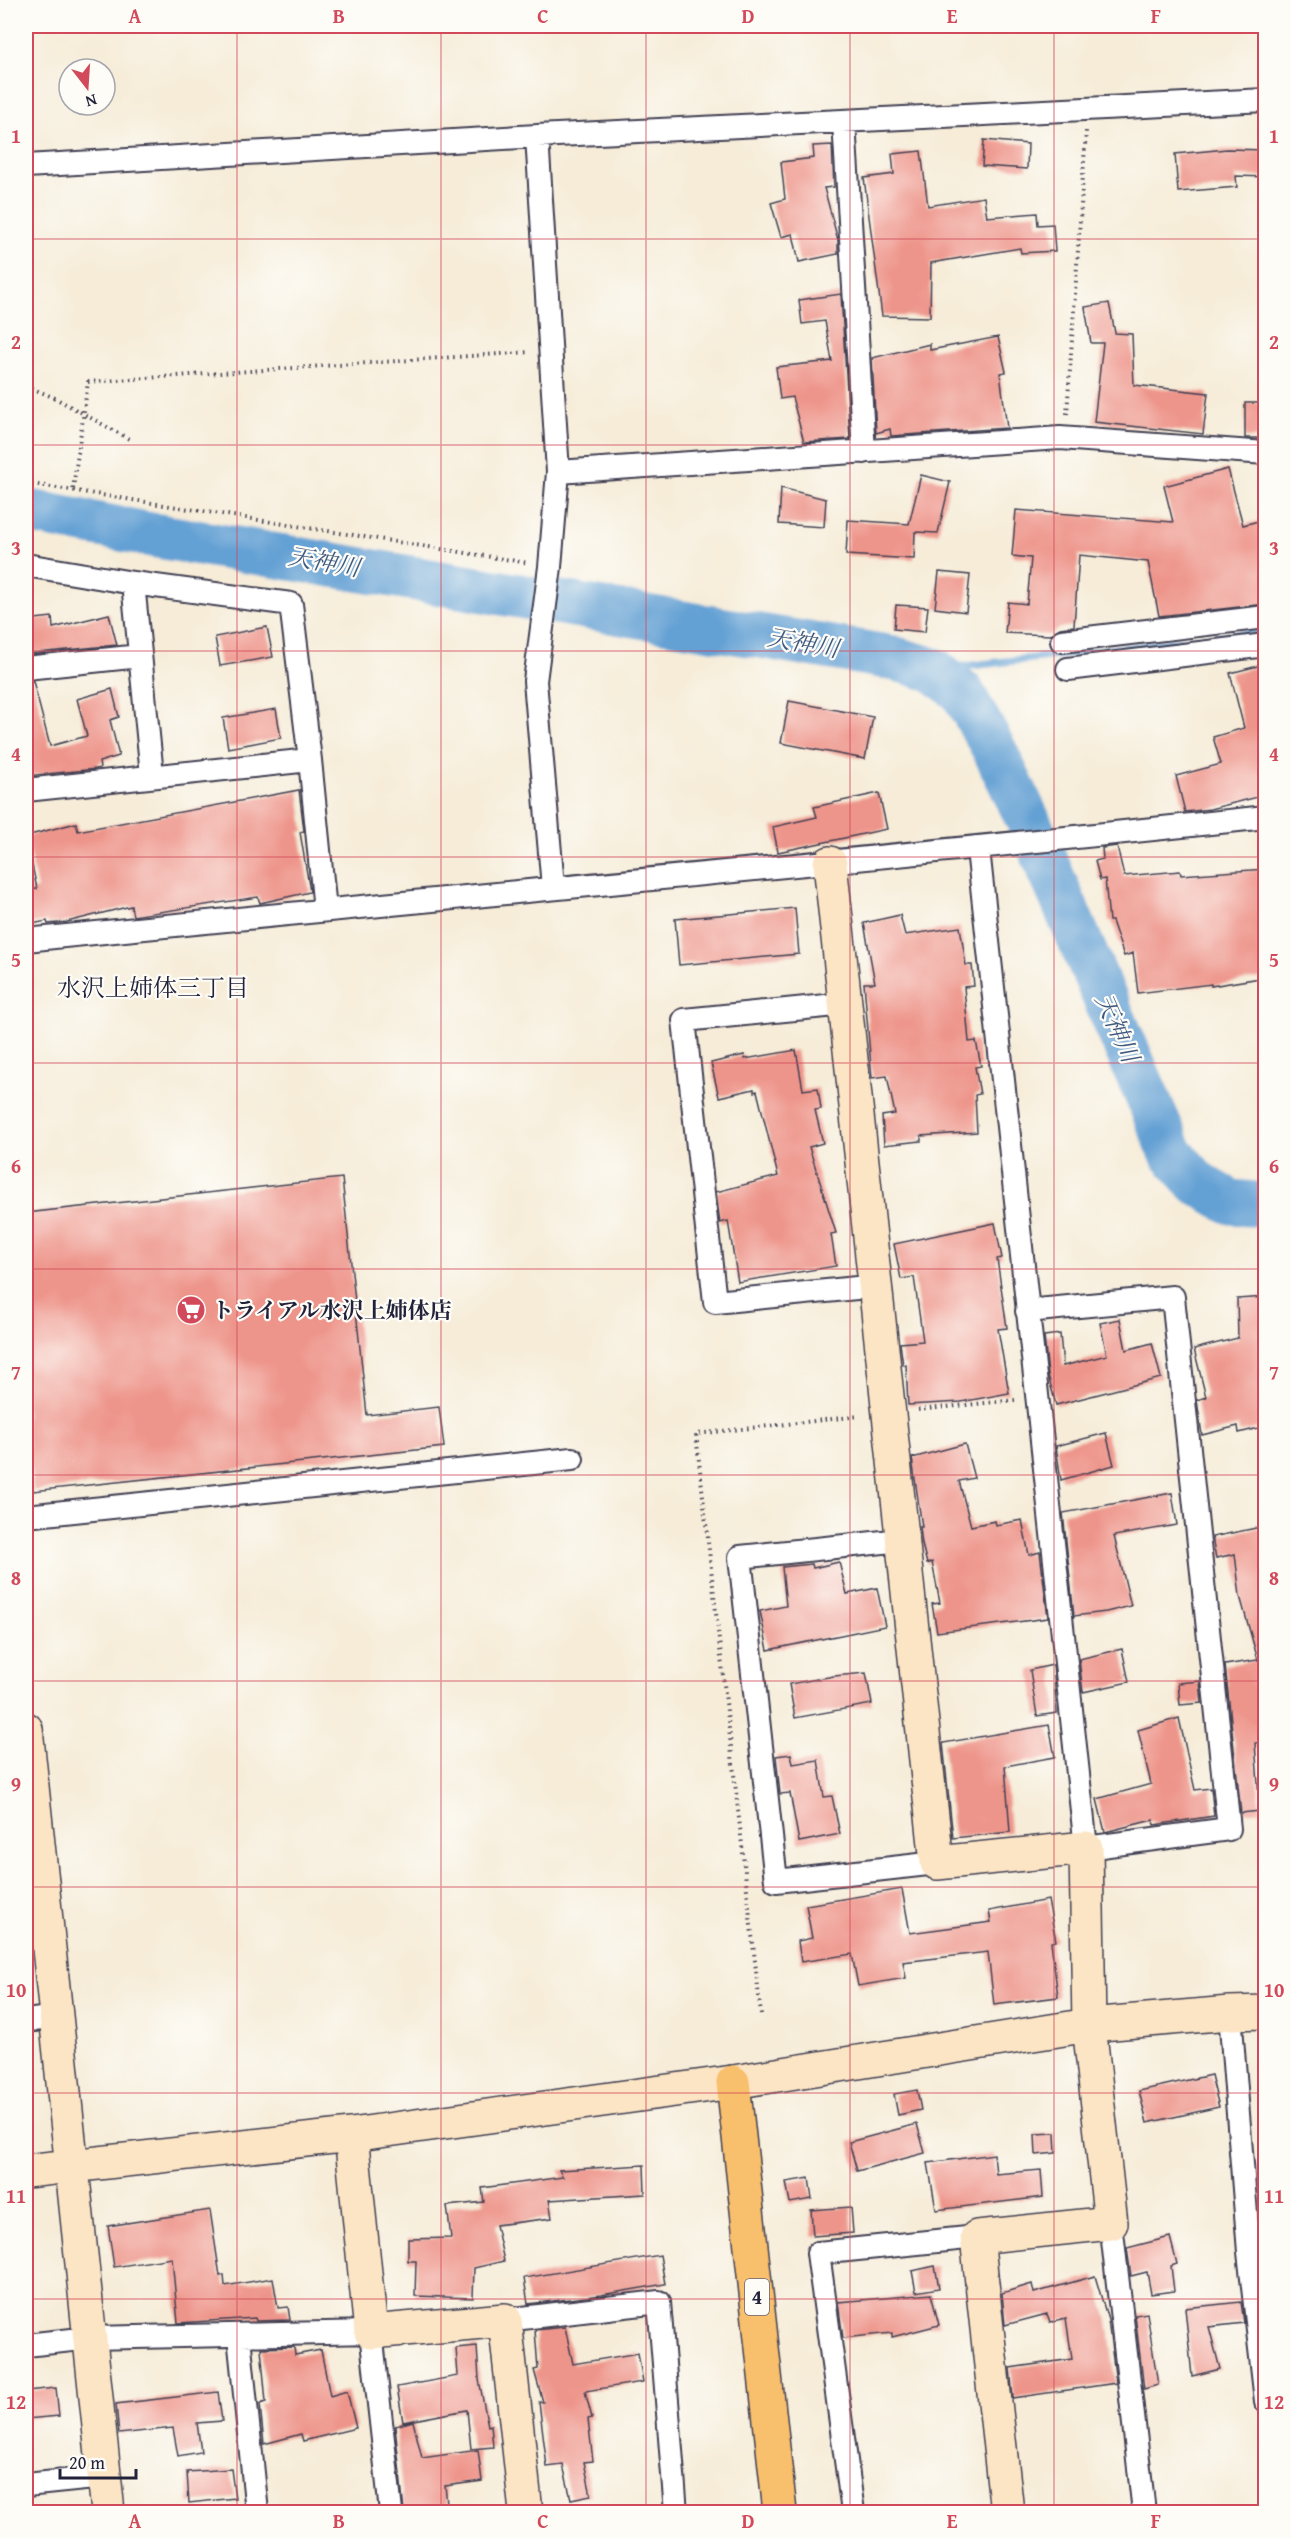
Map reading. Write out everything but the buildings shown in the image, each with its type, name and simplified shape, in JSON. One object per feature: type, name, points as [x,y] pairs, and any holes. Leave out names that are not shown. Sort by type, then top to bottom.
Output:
[{"type":"highway","name":"4","points":[[734,2082],[780,2512]]},
{"type":"street","points":[[26,166],[537,136],[1266,100]]},
{"type":"street","points":[[844,122],[864,452]]},
{"type":"street","points":[[537,136],[558,472],[550,567],[535,681],[553,888]]},
{"type":"street","points":[[558,472],[1066,438],[1266,453]]},
{"type":"street","points":[[26,565],[133,583],[291,604],[325,909]]},
{"type":"street","points":[[133,583],[152,775]]},
{"type":"street","points":[[1062,641],[1266,617]]},
{"type":"street","points":[[1068,669],[1266,645]]},
{"type":"street","points":[[26,668],[140,656]]},
{"type":"street","points":[[26,789],[310,760]]},
{"type":"street","points":[[26,940],[325,909],[978,849],[1266,817]]},
{"type":"street","points":[[978,849],[1086,1848],[1089,2025],[1144,2512]]},
{"type":"street","points":[[830,863],[937,1863]]},
{"type":"street","points":[[846,1004],[684,1020],[715,1302],[877,1286]]},
{"type":"street","points":[[902,1540],[740,1557],[776,1881],[1086,1848],[1229,1829],[1173,1297],[1027,1311]]},
{"type":"street","points":[[26,1516],[572,1459]]},
{"type":"street","points":[[26,1728],[41,2019],[72,2165],[108,2512]]},
{"type":"street","points":[[26,2171],[351,2135],[734,2082],[1089,2025],[1266,2012]]},
{"type":"street","points":[[1230,2013],[1257,2251],[1266,2401]]},
{"type":"street","points":[[351,2135],[391,2512]]},
{"type":"street","points":[[853,2512],[818,2253],[1111,2223]]},
{"type":"street","points":[[976,2237],[1007,2512]]},
{"type":"street","points":[[26,2345],[90,2338],[371,2332],[659,2302],[676,2512]]},
{"type":"street","points":[[505,2319],[526,2512]]},
{"type":"street","points":[[238,2336],[257,2512]]},
{"type":"street","points":[[26,2485],[104,2477]]},
{"type":"path","points":[[1066,438],[1088,110]]},
{"type":"path","points":[[73,489],[88,382],[550,350]]},
{"type":"path","points":[[26,386],[84,413],[129,439]]},
{"type":"path","points":[[26,483],[550,567]]},
{"type":"path","points":[[890,1413],[1036,1398]]},
{"type":"waterway","name":"天神川","points":[[26,511],[152,535],[893,658],[934,670],[962,692],[995,751],[1027,818],[1172,1154],[1198,1183],[1231,1202],[1266,1205]]},
{"type":"waterway","points":[[934,670],[1266,631]]},
{"type":"place","name":"トライアル水沢上姉体店","points":[[191,1310]]},
{"type":"district","name":"水沢上姉体三丁目","points":[[153,988]]}]
